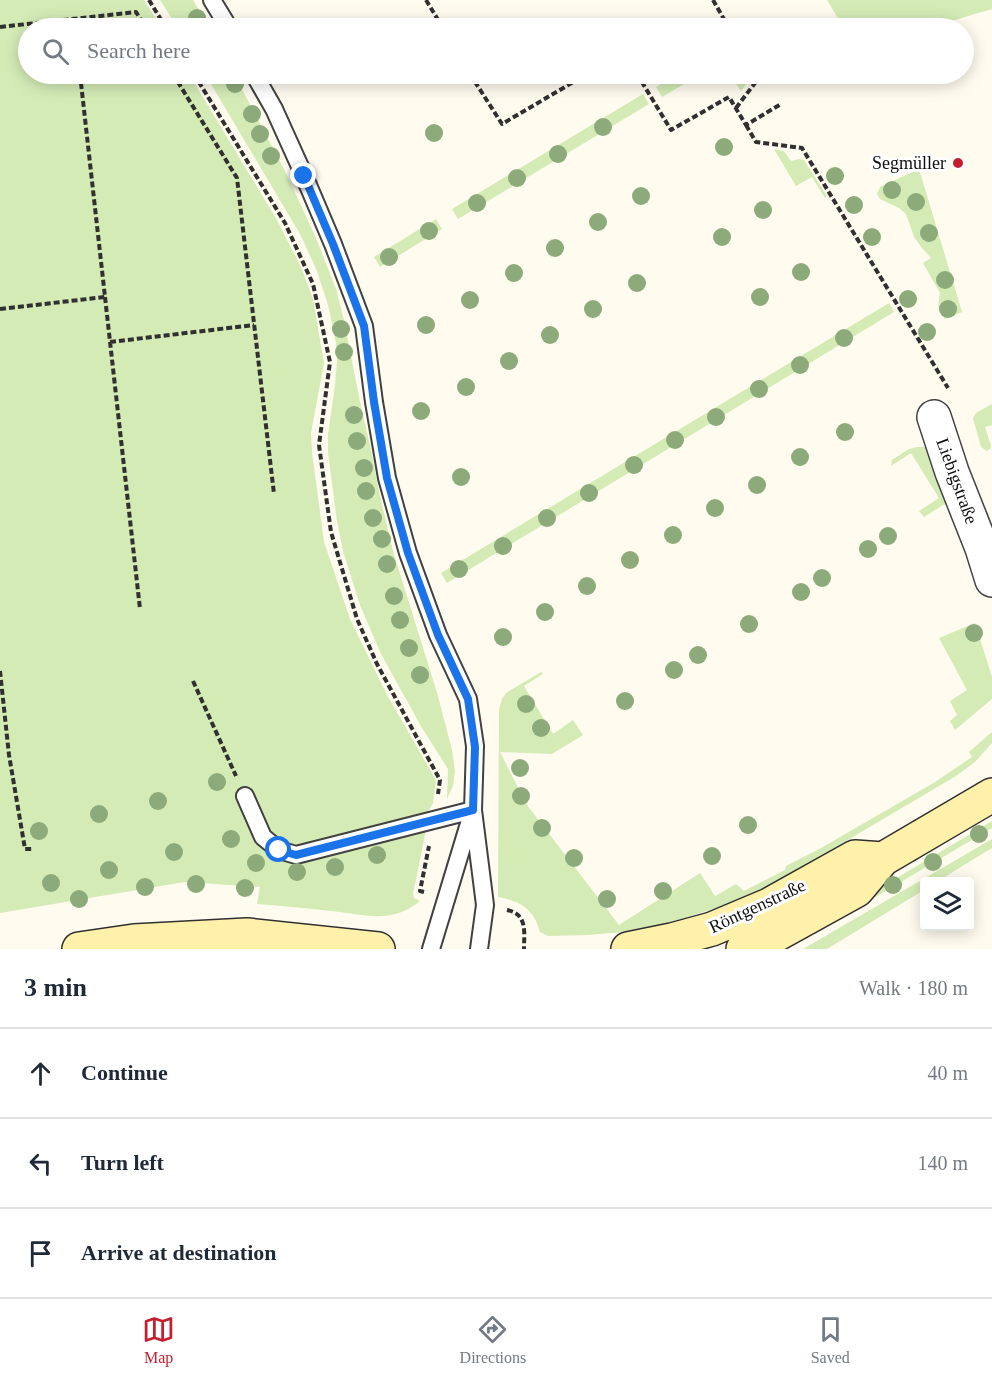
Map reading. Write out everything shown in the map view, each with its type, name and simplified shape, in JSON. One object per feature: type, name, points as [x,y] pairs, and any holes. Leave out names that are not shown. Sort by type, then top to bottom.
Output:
[{"type":"street","name":"Liebigstraße","points":[[942,405],[952,472],[992,580]]},
{"type":"street","name":"Röntgenstraße","points":[[743,949],[772,937],[857,890],[883,859],[992,795]]},
{"type":"street","name":"Röntgenstraße","points":[[628,949],[712,929],[769,905],[855,857],[883,859]]},
{"type":"street","points":[[80,949],[134,941],[247,935],[378,949]]},
{"type":"lane","points":[[212,0],[223,18]]},
{"type":"lane","points":[[260,84],[274,109],[302,171],[364,326],[387,478],[408,553],[438,635],[468,699],[475,747],[473,810],[485,905],[479,949]]},
{"type":"lane","points":[[245,796],[263,837],[279,850],[296,855],[473,810]]},
{"type":"lane","points":[[431,949],[473,810]]},
{"type":"path","points":[[149,0],[160,18]]},
{"type":"path","points":[[426,0],[437,18]]},
{"type":"path","points":[[713,0],[723,18]]},
{"type":"path","points":[[90,18],[136,12],[140,18]]},
{"type":"path","points":[[0,27],[18,25]]},
{"type":"path","points":[[81,84],[140,609]]},
{"type":"path","points":[[179,84],[237,178],[274,494]]},
{"type":"path","points":[[200,84],[285,223],[313,284],[330,362],[319,445],[331,532],[357,619],[377,664],[440,780]]},
{"type":"path","points":[[476,84],[502,124],[570,84]]},
{"type":"path","points":[[643,84],[671,130],[729,97],[756,142],[802,147],[942,405]]},
{"type":"path","points":[[736,108],[754,84]]},
{"type":"path","points":[[746,125],[781,104]]},
{"type":"path","points":[[0,309],[105,297]]},
{"type":"path","points":[[110,342],[254,325]]},
{"type":"path","points":[[0,671],[9,755],[25,849],[33,849]]},
{"type":"path","points":[[193,681],[245,796]]},
{"type":"path","points":[[498,908],[512,911],[521,917],[524,928],[524,949]]},
{"type":"green space","points":[[0,0],[144,0],[156,18],[18,18],[18,84],[195,84],[277,220],[301,267],[313,299],[324,363],[311,433],[324,542],[350,619],[387,695],[436,780],[433,803],[418,830],[426,830],[413,894],[414,898],[420,901],[398,913],[377,916],[257,904],[260,887],[185,882],[0,913]]},
{"type":"green space","points":[[160,0],[193,0],[204,18],[172,18]]},
{"type":"green space","points":[[827,0],[992,0],[992,9],[962,18],[838,18]]},
{"type":"green space","points":[[211,84],[239,84],[286,173],[316,238],[336,289],[393,551],[438,696],[452,750],[455,771],[453,786],[447,799],[448,769],[422,728],[381,654],[360,605],[343,551],[328,453],[328,434],[337,360],[336,343],[328,305],[317,271],[300,234]]},
{"type":"green space","points":[[661,84],[684,84],[662,97],[656,87]]},
{"type":"green space","points":[[736,84],[746,84],[741,91]]},
{"type":"green space","points":[[643,94],[649,104],[458,219],[452,209]]},
{"type":"green space","points":[[774,149],[784,151],[791,161],[804,160],[827,196],[825,198],[812,177],[796,186]]},
{"type":"green space","points":[[919,169],[962,312],[945,319],[939,307],[940,293],[923,263],[931,258],[914,237],[906,214],[880,199],[877,194],[880,187]]},
{"type":"green space","points":[[436,219],[442,229],[380,267],[374,257]]},
{"type":"green space","points":[[889,303],[894,312],[447,583],[441,573]]},
{"type":"green space","points":[[992,404],[992,425],[985,427],[991,446],[987,451],[981,447],[973,418],[976,413]]},
{"type":"green space","points":[[925,447],[931,451],[948,504],[924,517],[919,511],[939,498],[911,453],[891,466],[892,460],[909,449]]},
{"type":"green space","points":[[975,623],[992,677],[992,699],[955,730],[950,721],[957,715],[950,701],[967,690],[939,638]]},
{"type":"green space","points":[[541,672],[543,674],[524,686],[553,734],[573,720],[583,735],[552,754],[500,752],[527,805],[619,925],[700,873],[715,896],[736,884],[744,891],[785,870],[786,866],[935,782],[972,757],[969,752],[992,732],[992,743],[975,762],[956,776],[775,883],[722,906],[665,924],[623,932],[548,936],[540,932],[534,917],[525,907],[498,897],[499,710],[506,693]]},
{"type":"green space","points":[[992,821],[992,828],[847,914],[843,910]]},
{"type":"green space","points":[[992,839],[992,848],[945,877],[927,877]]},
{"type":"green space","points":[[920,881],[920,892],[827,949],[803,949]]},
{"type":"place","name":"Segmüller","points":[[958,163]]},
{"type":"route","points":[[279,850],[296,855],[473,810],[475,747],[468,699],[438,635],[408,553],[387,478],[364,326],[304,176]]}]
